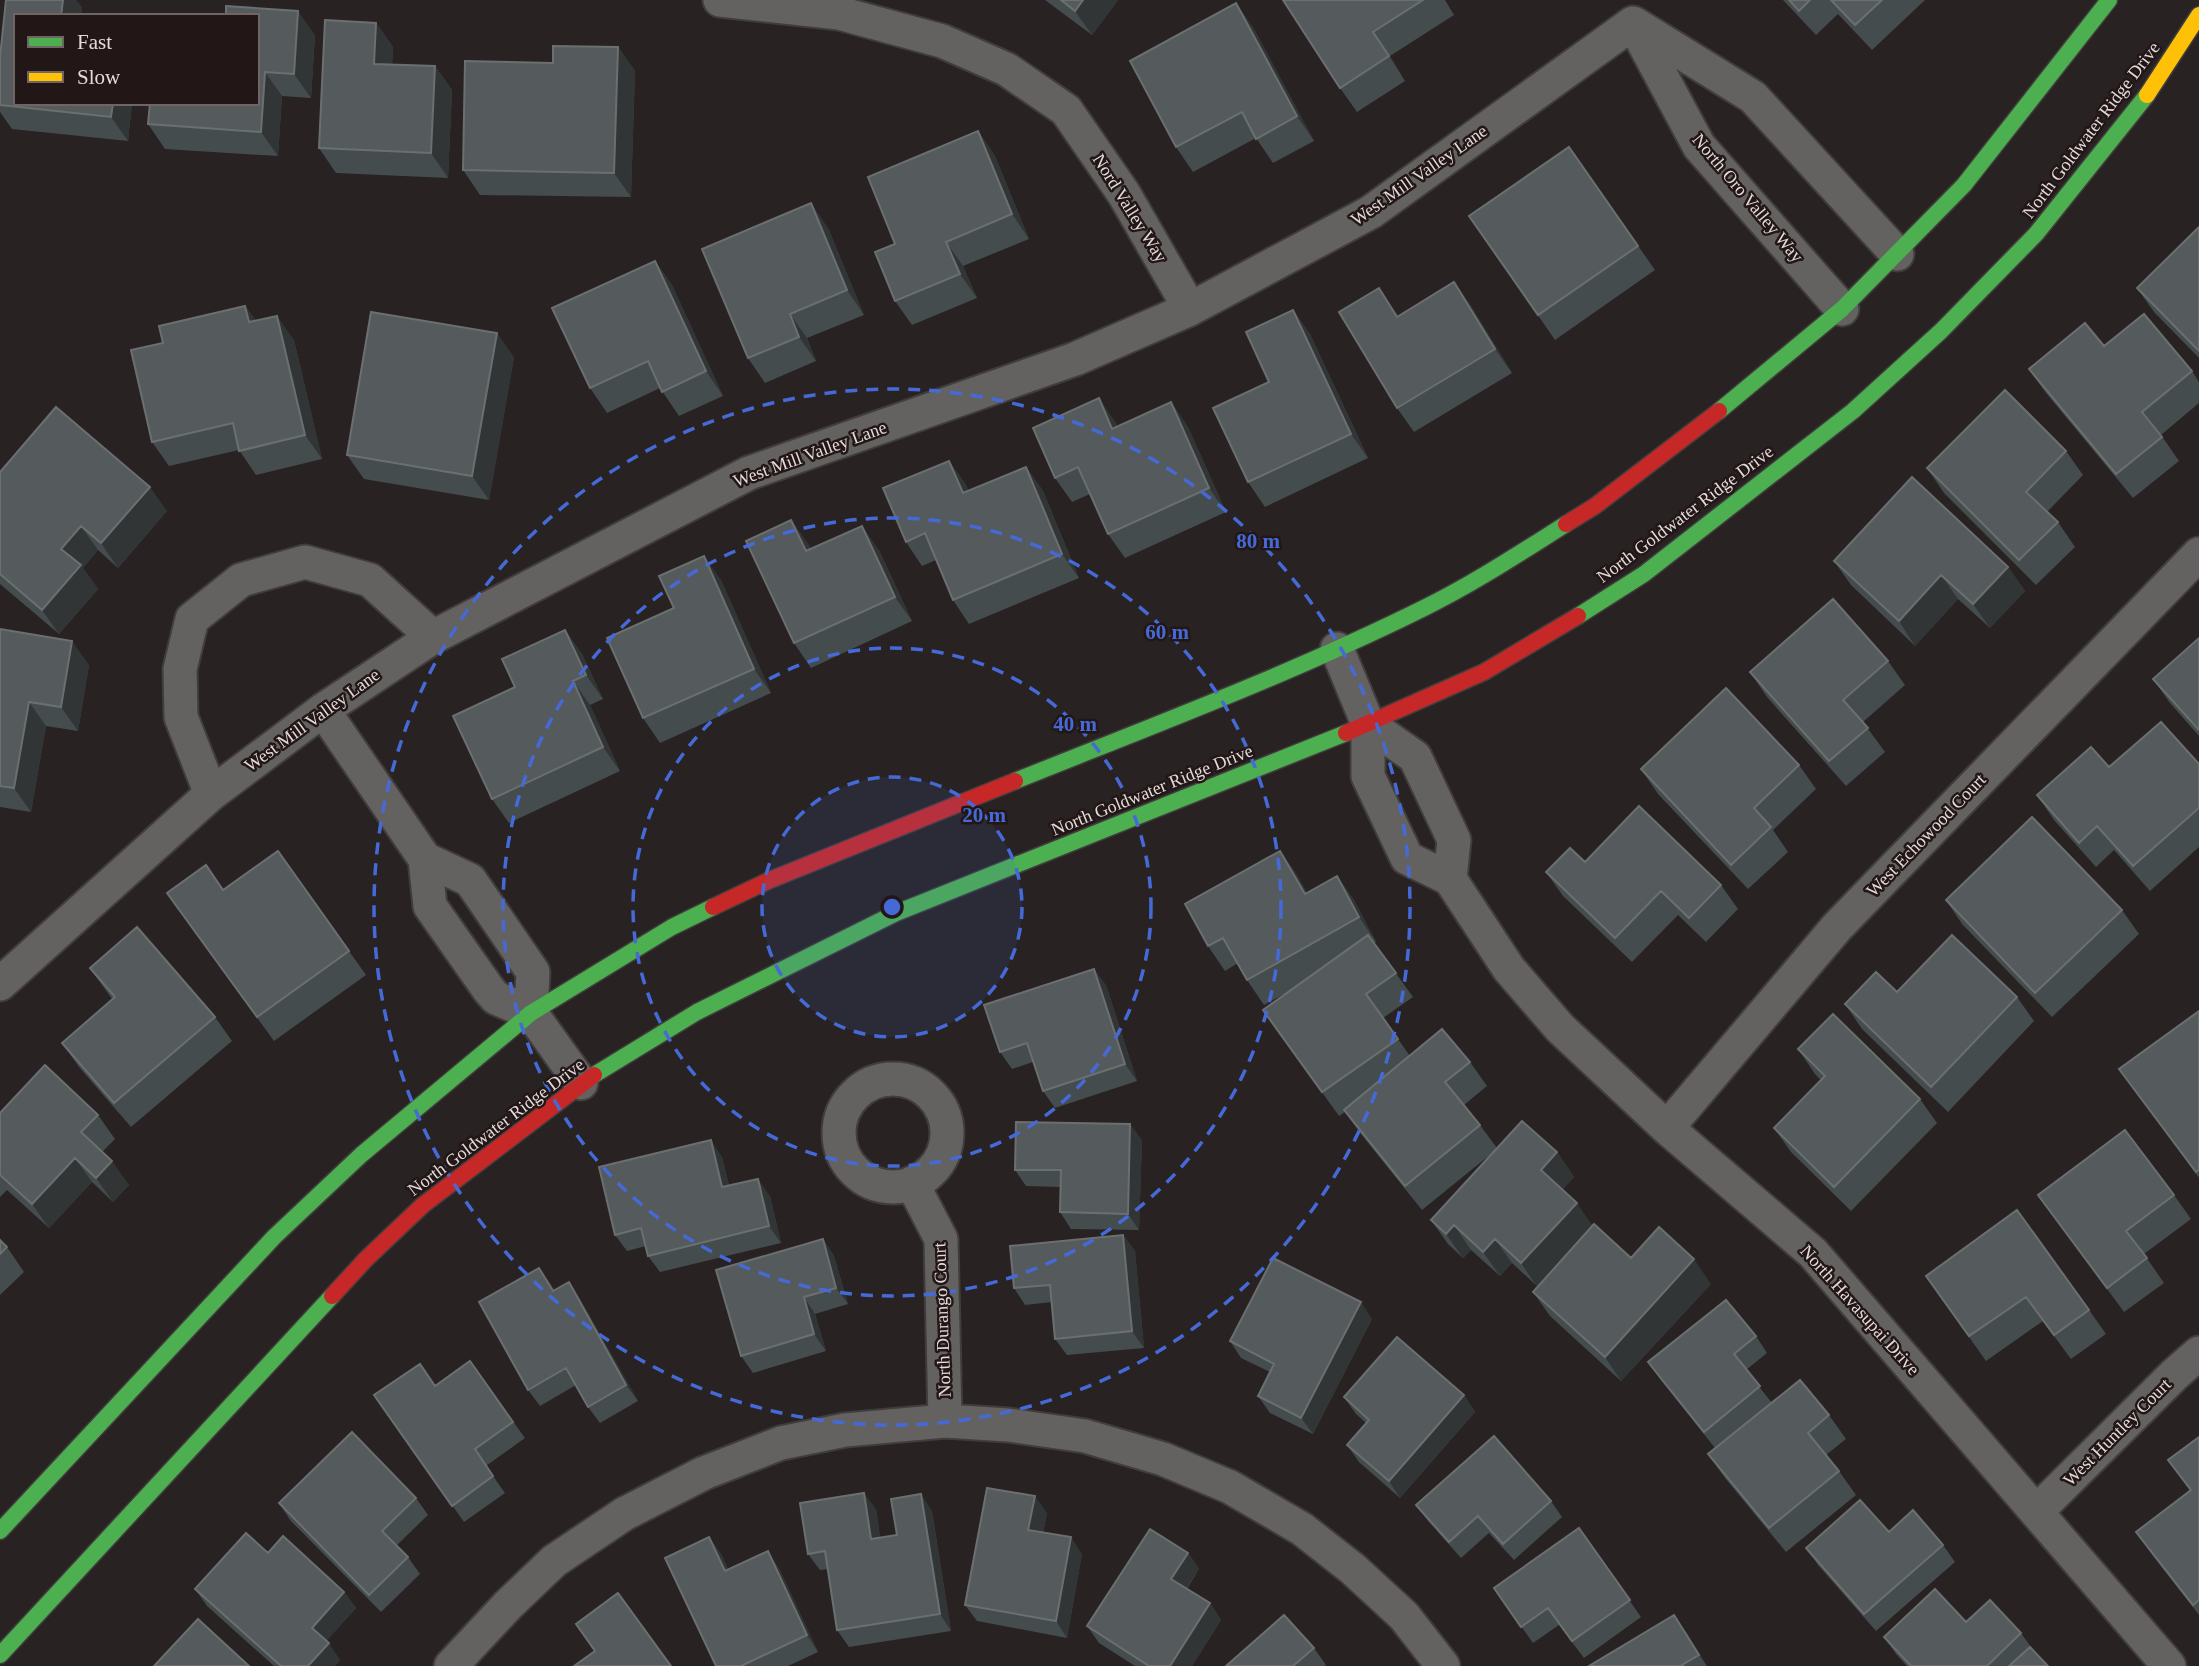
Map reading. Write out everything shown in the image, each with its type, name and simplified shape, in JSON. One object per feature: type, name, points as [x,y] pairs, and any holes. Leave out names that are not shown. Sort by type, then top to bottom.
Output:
[{"type":"street","name":"Nord Valley Way","points":[[720,0],[839,13],[942,41],[1006,69],[1066,110],[1124,194],[1190,309]]},
{"type":"street","points":[[0,1531],[274,1237],[361,1155],[531,1013],[672,927],[770,880],[1337,649],[1426,607],[1506,562],[1595,506],[1740,396],[1842,309],[1964,185],[2109,0]]},
{"type":"street","name":"North Goldwater Ridge Drive","points":[[0,1655],[366,1259],[423,1205],[581,1083],[697,1012],[896,913],[1368,724],[1484,672],[1633,581],[1853,411],[1941,331],[2036,234],[2147,95],[2199,15]]},
{"type":"street","points":[[1633,23],[1753,97],[1838,193],[1897,254]]},
{"type":"street","name":"West Mill Valley Lane","points":[[0,984],[211,794],[323,710],[433,636],[749,473],[1075,359],[1190,309],[1371,212],[1633,23]]},
{"type":"street","name":"North Oro Valley Way","points":[[1633,23],[1699,146],[1842,309]]},
{"type":"street","name":"West Echowood Court","points":[[1667,1128],[1837,927],[2199,554]]},
{"type":"street","points":[[211,794],[181,717],[180,669],[192,619],[241,580],[305,562],[370,580],[433,636]]},
{"type":"street","points":[[1337,649],[1368,724],[1368,776],[1407,858],[1450,879],[1454,840],[1415,757],[1368,724]]},
{"type":"street","points":[[323,710],[425,859],[429,906],[489,990],[496,998],[531,1013],[581,1083]]},
{"type":"street","points":[[425,859],[470,880],[533,972],[531,1013]]},
{"type":"street","name":"North Havasupai Drive","points":[[1450,879],[1510,969],[1560,1028],[1667,1128],[1813,1253],[2169,1666]]},
{"type":"street","name":"North Durango Court","points":[[912,1183],[941,1240],[945,1420]]},
{"type":"street","name":"West Huntley Court","points":[[2036,1512],[2199,1353]]},
{"type":"street","points":[[451,1666],[554,1561],[624,1514],[704,1473],[781,1443],[845,1430],[945,1420],[1085,1436],[1163,1459],[1230,1487],[1302,1529],[1353,1569],[1404,1616],[1443,1666]]},
{"type":"building","points":[[6,0],[63,0],[61,14],[14,14],[14,105],[113,105],[111,117],[0,105],[0,57]]},
{"type":"building","points":[[1061,0],[1083,0],[1075,11]]},
{"type":"building","points":[[1283,0],[1423,0],[1373,32],[1389,56],[1340,88]]},
{"type":"building","points":[[1789,0],[1810,0],[1799,11]]},
{"type":"building","points":[[1831,0],[1882,0],[1855,25]]},
{"type":"building","points":[[1236,3],[1297,116],[1256,139],[1242,112],[1176,147],[1130,61]]},
{"type":"building","points":[[226,6],[298,11],[294,74],[265,72],[261,132],[148,124],[150,105],[259,105],[259,14],[226,14]]},
{"type":"building","points":[[325,20],[376,23],[374,64],[435,66],[431,153],[319,148]]},
{"type":"building","points":[[553,46],[618,47],[614,173],[463,170],[465,61],[553,63]]},
{"type":"building","points":[[978,131],[1012,214],[946,242],[960,274],[895,301],[875,252],[895,244],[868,177]]},
{"type":"building","points":[[1569,147],[1638,246],[1538,315],[1469,216]]},
{"type":"building","points":[[811,203],[847,290],[790,314],[799,337],[748,358],[702,249]]},
{"type":"building","points":[[2199,227],[2199,351],[2137,288]]},
{"type":"building","points":[[655,261],[706,371],[662,392],[648,361],[590,388],[552,308]]},
{"type":"building","points":[[1454,282],[1495,349],[1397,408],[1339,312],[1379,288],[1397,317]]},
{"type":"building","points":[[245,306],[249,322],[277,316],[305,435],[239,451],[233,423],[152,442],[131,350],[163,343],[159,326]]},
{"type":"building","points":[[1293,310],[1351,434],[1248,482],[1213,408],[1269,382],[1246,332]]},
{"type":"building","points":[[371,312],[497,333],[472,476],[347,455]]},
{"type":"building","points":[[2144,314],[2192,371],[2142,412],[2162,437],[2116,474],[2029,369],[2085,323],[2104,346]]},
{"type":"building","points":[[2005,390],[2066,451],[2026,492],[2058,522],[2019,560],[1927,468]]},
{"type":"building","points":[[1099,398],[1112,429],[1171,402],[1209,488],[1108,534],[1078,467],[1055,478],[1033,428]]},
{"type":"building","points":[[56,407],[150,487],[101,543],[81,526],[61,549],[81,565],[42,610],[0,574],[0,472]]},
{"type":"building","points":[[949,461],[963,493],[1026,467],[1062,554],[953,600],[925,533],[906,542],[883,488]]},
{"type":"building","points":[[1912,477],[2008,567],[1973,604],[1941,575],[1899,621],[1834,561]]},
{"type":"building","points":[[791,520],[806,551],[862,526],[895,597],[794,643],[746,541]]},
{"type":"building","points":[[704,556],[754,669],[643,718],[607,638],[674,608],[659,576]]},
{"type":"building","points":[[1833,599],[1888,661],[1843,700],[1868,728],[1829,761],[1750,672]]},
{"type":"building","points":[[0,629],[72,641],[61,707],[29,702],[14,788],[0,786]]},
{"type":"building","points":[[565,630],[586,675],[573,681],[603,747],[492,799],[453,716],[515,687],[502,659]]},
{"type":"building","points":[[2199,638],[2199,730],[2153,679]]},
{"type":"building","points":[[1726,688],[1799,765],[1754,808],[1771,827],[1731,865],[1641,769]]},
{"type":"building","points":[[2161,722],[2199,764],[2199,808],[2133,866],[2097,826],[2079,843],[2037,795],[2091,747],[2109,767]]},
{"type":"building","points":[[1639,806],[1721,885],[1689,918],[1661,891],[1615,938],[1546,872],[1570,848],[1585,862]]},
{"type":"building","points":[[2032,817],[2122,910],[2035,993],[1946,900]]},
{"type":"building","points":[[278,851],[349,951],[257,1017],[167,893],[206,865],[223,890]]},
{"type":"building","points":[[1280,851],[1305,894],[1337,876],[1359,917],[1247,980],[1223,938],[1208,946],[1185,904]]},
{"type":"building","points":[[137,927],[215,1017],[114,1103],[62,1043],[115,997],[90,968]]},
{"type":"building","points":[[1368,935],[1396,973],[1366,994],[1398,1039],[1322,1092],[1263,1010]]},
{"type":"building","points":[[1952,935],[2017,997],[1931,1087],[1845,1004],[1876,972],[1897,992]]},
{"type":"building","points":[[1094,969],[1125,1064],[1043,1091],[1027,1043],[1000,1052],[984,1005]]},
{"type":"building","points":[[2199,1011],[2199,1170],[2196,1172],[2119,1069]]},
{"type":"building","points":[[1833,1014],[1920,1099],[1834,1187],[1774,1128],[1825,1076],[1798,1049]]},
{"type":"building","points":[[1442,1029],[1470,1062],[1445,1082],[1480,1125],[1405,1186],[1344,1110]]},
{"type":"building","points":[[45,1065],[98,1115],[81,1132],[112,1161],[96,1178],[75,1158],[32,1204],[0,1175],[0,1113]]},
{"type":"building","points":[[1522,1121],[1557,1152],[1541,1170],[1577,1203],[1521,1263],[1495,1239],[1483,1252],[1454,1225],[1446,1234],[1431,1220]]},
{"type":"building","points":[[1016,1122],[1130,1124],[1128,1214],[1060,1212],[1061,1170],[1015,1170]]},
{"type":"building","points":[[2125,1130],[2174,1195],[2126,1231],[2147,1258],[2107,1288],[2038,1195]]},
{"type":"building","points":[[711,1140],[722,1187],[758,1179],[769,1226],[648,1256],[641,1228],[615,1235],[599,1167]]},
{"type":"building","points":[[2017,1210],[2089,1310],[2054,1335],[2026,1297],[1969,1336],[1926,1276]]},
{"type":"building","points":[[1594,1224],[1631,1258],[1659,1227],[1694,1259],[1605,1357],[1533,1292]]},
{"type":"building","points":[[1123,1235],[1132,1331],[1055,1339],[1050,1285],[1014,1288],[1010,1246]]},
{"type":"building","points":[[823,1239],[836,1288],[804,1297],[814,1334],[741,1356],[716,1270]]},
{"type":"building","points":[[0,1240],[7,1247],[0,1254]]},
{"type":"building","points":[[1273,1258],[1361,1302],[1301,1418],[1258,1396],[1274,1364],[1230,1341]]},
{"type":"building","points":[[539,1268],[553,1291],[569,1282],[626,1385],[588,1407],[566,1368],[528,1390],[479,1302]]},
{"type":"building","points":[[1726,1300],[1756,1336],[1734,1354],[1760,1386],[1704,1432],[1648,1362]]},
{"type":"building","points":[[1397,1337],[1464,1395],[1389,1481],[1347,1445],[1369,1420],[1344,1397]]},
{"type":"building","points":[[470,1361],[513,1422],[475,1449],[493,1476],[452,1506],[374,1395],[420,1364],[435,1386]]},
{"type":"building","points":[[1800,1380],[1829,1415],[1808,1433],[1839,1471],[1769,1528],[1708,1454]]},
{"type":"building","points":[[352,1432],[416,1498],[382,1531],[408,1557],[369,1595],[279,1503]]},
{"type":"building","points":[[1494,1436],[1551,1501],[1503,1544],[1478,1516],[1449,1542],[1416,1505]]},
{"type":"building","points":[[2199,1437],[2199,1600],[2193,1605],[2136,1532],[2191,1490],[2168,1460]]},
{"type":"building","points":[[987,1488],[1035,1496],[1028,1530],[1071,1537],[1056,1621],[965,1605]]},
{"type":"building","points":[[864,1493],[871,1539],[897,1535],[891,1499],[921,1494],[940,1614],[837,1630],[825,1551],[808,1554],[800,1503]]},
{"type":"building","points":[[1860,1500],[1889,1532],[1913,1510],[1943,1545],[1864,1614],[1806,1548]]},
{"type":"building","points":[[1579,1528],[1630,1600],[1572,1641],[1548,1608],[1521,1627],[1494,1588]]},
{"type":"building","points":[[1150,1529],[1188,1553],[1171,1579],[1210,1603],[1170,1666],[1149,1666],[1087,1626]]},
{"type":"building","points":[[246,1533],[268,1553],[283,1536],[344,1592],[312,1628],[329,1643],[308,1666],[281,1666],[195,1589]]},
{"type":"building","points":[[709,1537],[725,1571],[768,1551],[807,1635],[741,1666],[716,1666],[665,1558]]},
{"type":"building","points":[[1935,1589],[1966,1622],[1990,1600],[2021,1633],[1987,1666],[1911,1666],[1884,1637]]},
{"type":"building","points":[[618,1593],[671,1666],[574,1666],[595,1651],[576,1624]]},
{"type":"building","points":[[1284,1615],[1314,1648],[1293,1666],[1226,1666]]},
{"type":"building","points":[[1674,1615],[1699,1655],[1683,1666],[1589,1666]]},
{"type":"building","points":[[198,1619],[249,1666],[154,1666]]},
{"type":"building","points":[[2030,1647],[2048,1666],[2009,1666]]},
{"type":"traffic: fast","points":[[1719,411],[1842,309],[1964,185],[2109,0]]},
{"type":"traffic: fast","points":[[1578,616],[1644,574],[1853,411],[1941,331],[2036,234],[2147,95]]},
{"type":"traffic: fast","points":[[1015,781],[1221,699],[1374,632],[1460,589],[1566,524]]},
{"type":"traffic: fast","points":[[594,1075],[697,1012],[896,913],[1346,733]]},
{"type":"traffic: fast","points":[[0,1531],[274,1237],[361,1155],[531,1013],[672,927],[713,907]]},
{"type":"traffic: fast","points":[[0,1655],[332,1296]]},
{"type":"traffic: slow","points":[[2147,95],[2199,15]]},
{"type":"traffic: jam","points":[[1566,524],[1595,506],[1719,411]]},
{"type":"traffic: jam","points":[[1346,733],[1484,672],[1578,616]]},
{"type":"traffic: jam","points":[[713,907],[770,880],[1015,781]]},
{"type":"traffic: jam","points":[[332,1296],[366,1259],[423,1205],[594,1075]]}]
